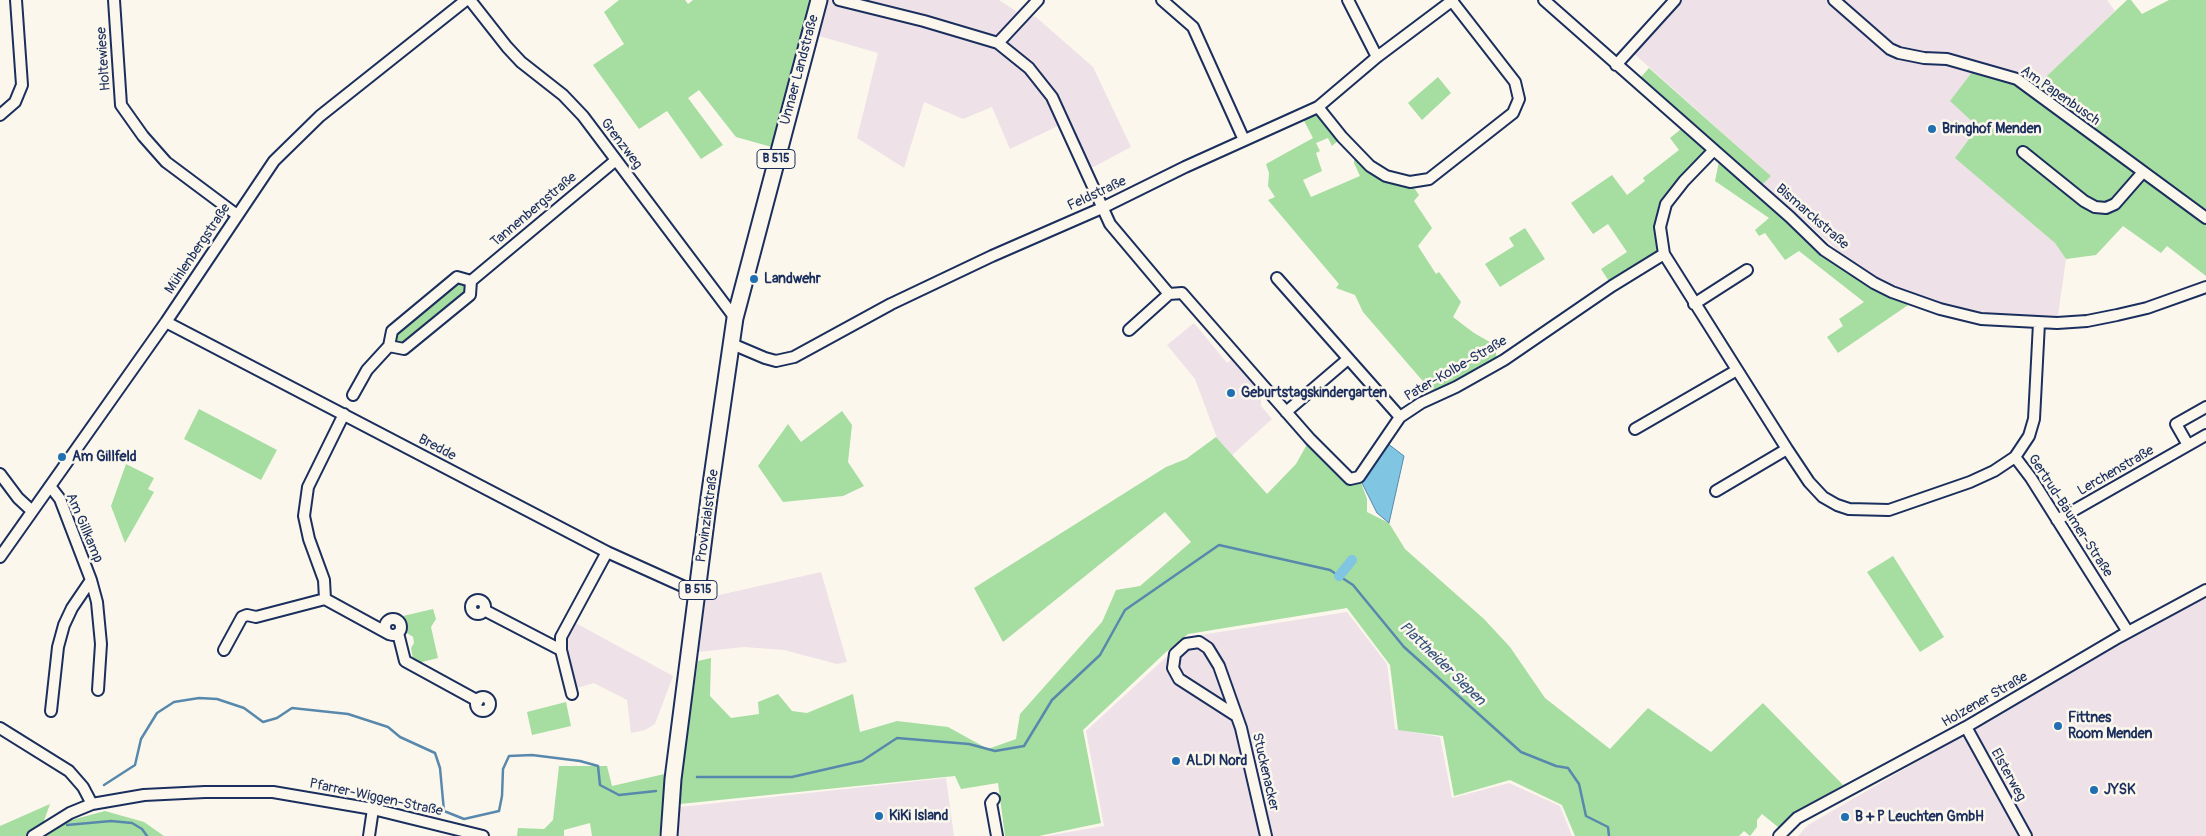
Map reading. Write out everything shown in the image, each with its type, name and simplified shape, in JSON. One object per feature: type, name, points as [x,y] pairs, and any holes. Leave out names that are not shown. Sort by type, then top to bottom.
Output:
[{"type":"main road","name":"Unnaer Landstraße","points":[[732,344],[736,318],[818,0]]},
{"type":"main road","name":"Provinzialstraße","points":[[669,836],[673,779],[732,344]]},
{"type":"street","points":[[0,115],[15,102],[22,85],[16,0]]},
{"type":"street","name":"Holtewiese","points":[[114,0],[121,104],[143,136],[166,162],[237,215]]},
{"type":"street","name":"Mühlenbergstraße","points":[[0,557],[166,322],[274,161],[293,140],[466,0]]},
{"type":"street","name":"Grenzweg","points":[[470,0],[511,52],[563,95],[583,116],[736,318]]},
{"type":"street","name":"Pater-Kolbe-Straße","points":[[839,0],[924,21],[998,43],[1028,68],[1052,97],[1110,224],[1169,294],[1182,293],[1286,412],[1350,479],[1359,477],[1400,418],[1421,403],[1456,387],[1504,360],[1612,286],[1664,254]]},
{"type":"street","points":[[998,43],[1038,0]]},
{"type":"street","points":[[1348,0],[1377,57]]},
{"type":"street","name":"Bismarckstraße","points":[[1544,0],[1790,217],[1824,250],[1874,283],[1918,302],[1962,315],[2000,322],[2039,323],[2088,321],[2118,316],[2206,287]]},
{"type":"street","points":[[1616,65],[1675,0]]},
{"type":"street","name":"Am Papenbusch","points":[[1834,0],[1890,49],[1899,53],[1924,58],[1947,59],[2017,79],[2206,218]]},
{"type":"street","points":[[1167,1],[1193,27],[1244,140]]},
{"type":"street","points":[[1318,108],[1342,138],[1370,166],[1386,176],[1410,182],[1429,179],[1513,113],[1519,99],[1515,82],[1453,1]]},
{"type":"street","name":"Feldstraße","points":[[732,344],[765,358],[776,360],[794,357],[891,304],[992,256],[1102,208],[1244,140],[1318,108],[1377,57],[1453,1]]},
{"type":"street","points":[[1713,151],[1684,181],[1666,204],[1660,227],[1664,254],[1694,304],[1809,482],[1823,496],[1837,505],[1866,511],[1888,510],[1970,482],[1994,471],[2015,457]]},
{"type":"street","points":[[2023,152],[2084,201],[2095,207],[2106,208],[2115,204],[2142,172]]},
{"type":"street","name":"Tannenbergstraße","points":[[389,346],[404,349],[470,295],[470,281],[616,160]]},
{"type":"street","points":[[1694,304],[1747,270]]},
{"type":"street","points":[[353,395],[367,370],[389,346],[392,331],[457,277],[470,281]]},
{"type":"street","points":[[1277,278],[1400,418]]},
{"type":"street","points":[[1129,330],[1169,294]]},
{"type":"street","name":"Bredde","points":[[166,322],[607,552],[698,593]]},
{"type":"street","name":"Gertrud-Bäumer-Straße","points":[[2039,323],[2034,419],[2029,436],[2015,457],[2128,632]]},
{"type":"street","points":[[1286,412],[1348,359]]},
{"type":"street","points":[[1635,429],[1737,370]]},
{"type":"street","points":[[2188,445],[2176,424],[2206,407]]},
{"type":"street","points":[[325,599],[324,580],[309,539],[304,506],[308,488],[344,414]]},
{"type":"street","name":"Lerchenstraße","points":[[2057,520],[2206,435]]},
{"type":"street","points":[[1716,491],[1787,449]]},
{"type":"street","points":[[0,474],[18,498],[32,511]]},
{"type":"street","name":"Am Gillkamp","points":[[50,486],[60,499],[91,580],[97,602],[101,644],[98,690]]},
{"type":"street","points":[[572,694],[561,650],[561,637],[563,630],[607,552]]},
{"type":"street","name":"Am Gillkamp","points":[[51,712],[58,647],[64,626],[72,608],[91,580]]},
{"type":"street","name":"Holzener Straße","points":[[1779,836],[1798,818],[1966,727],[2128,632],[2206,590]]},
{"type":"street","points":[[224,650],[242,617],[247,615],[256,617],[325,599],[393,634],[405,661],[478,700]]},
{"type":"street","points":[[484,610],[561,650]]},
{"type":"street","name":"Stuckenacker","points":[[1235,716],[1179,679],[1173,668],[1175,654],[1186,644],[1198,642],[1208,648],[1218,666],[1241,728],[1266,836]]},
{"type":"street","name":"Elsterweg","points":[[1966,727],[2026,836]]},
{"type":"street","points":[[0,728],[69,772],[84,787],[92,804]]},
{"type":"street","name":"Pfarrer-Wiggen-Straße","points":[[33,836],[70,813],[92,804],[144,795],[205,792],[273,792],[373,809],[482,836]]},
{"type":"street","points":[[994,799],[990,803],[997,836]]},
{"type":"street","points":[[369,836],[373,809]]},
{"type":"shaded area","points":[[827,0],[999,0],[1019,13],[1036,17],[1093,67],[1131,147],[1082,173],[1060,125],[1010,149],[992,107],[963,119],[924,102],[904,168],[857,138],[878,53],[819,36]]},
{"type":"shaded area","points":[[1676,0],[2107,0],[2115,11],[2032,90],[1978,127],[1956,157],[2055,243],[2066,259],[2057,323],[1981,319],[1874,283],[1763,184],[1771,176],[1630,50]]},
{"type":"shaded area","name":"Geburtstagskindergarten","points":[[1194,323],[1227,363],[1237,355],[1261,381],[1261,406],[1272,419],[1232,455],[1217,438],[1195,379],[1167,345]]},
{"type":"shaded area","points":[[821,572],[847,662],[837,664],[784,650],[744,647],[698,652],[706,598]]},
{"type":"shaded area","points":[[2206,594],[2206,836],[1798,836],[1808,825]]},
{"type":"shaded area","points":[[1347,612],[1387,664],[1395,729],[1440,737],[1452,798],[1509,783],[1560,806],[1572,836],[1046,836],[1104,826],[1086,731],[1188,637]]},
{"type":"shaded area","points":[[572,621],[673,676],[655,724],[645,730],[631,733],[627,700],[594,683],[573,689],[563,639]]},
{"type":"shaded area","points":[[946,778],[954,836],[678,836],[680,807]]},
{"type":"green space","points":[[619,0],[685,0],[688,4],[693,0],[819,0],[779,149],[736,137],[699,90],[688,98],[723,145],[701,159],[667,111],[639,129],[593,65],[624,44],[604,12]]},
{"type":"green space","points":[[2127,0],[2131,0],[2142,14],[2169,0],[2206,0],[2206,276],[2167,246],[2161,253],[2123,226],[2096,255],[2066,259],[2055,243],[1955,158],[1978,127],[1950,101],[1976,67],[2032,90]]},
{"type":"green space","points":[[1649,68],[1771,176],[1763,184],[1641,77]]},
{"type":"green space","points":[[1438,77],[1451,93],[1422,120],[1408,103]]},
{"type":"green space","points":[[1318,107],[1342,137],[1332,146],[1328,138],[1316,143],[1320,151],[1316,153],[1322,171],[1303,180],[1311,197],[1360,176],[1354,163],[1354,158],[1360,156],[1370,166],[1410,182],[1419,195],[1414,201],[1432,228],[1418,246],[1436,274],[1439,272],[1461,302],[1453,317],[1474,333],[1495,345],[1497,361],[1434,394],[1363,312],[1355,295],[1336,288],[1339,284],[1268,200],[1275,197],[1268,186],[1269,173],[1266,164],[1313,138],[1301,115]]},
{"type":"green space","points":[[1686,125],[1713,151],[1666,204],[1661,226],[1664,254],[1612,286],[1601,269],[1627,252],[1608,224],[1593,234],[1571,203],[1612,175],[1627,195],[1645,181],[1643,178],[1679,150],[1670,138]]},
{"type":"green space","points":[[1720,156],[1824,250],[1914,301],[1838,353],[1827,337],[1843,326],[1839,319],[1864,302],[1799,251],[1785,260],[1765,233],[1759,236],[1755,230],[1769,218],[1715,181]]},
{"type":"green space","points":[[1525,228],[1545,259],[1500,287],[1485,264],[1514,246],[1509,238]]},
{"type":"green space","points":[[458,280],[468,283],[468,294],[404,346],[391,345],[394,332]]},
{"type":"green space","points":[[199,409],[277,450],[261,480],[184,439]]},
{"type":"green space","points":[[842,411],[852,425],[848,462],[864,486],[843,496],[783,502],[758,466],[788,424],[801,442]]},
{"type":"green space","points":[[1216,437],[1267,494],[1296,464],[1310,439],[1350,479],[1359,477],[1367,499],[1367,512],[1389,523],[1405,549],[1484,619],[1510,647],[1545,698],[1610,749],[1648,708],[1711,752],[1763,703],[1843,785],[1794,814],[1778,827],[1762,814],[1757,820],[1757,827],[1750,836],[1744,831],[1739,836],[1575,836],[1562,805],[1510,780],[1454,796],[1443,736],[1398,730],[1390,665],[1347,608],[1188,634],[1166,652],[1083,730],[1101,823],[1039,836],[1005,836],[998,783],[961,789],[955,776],[680,804],[665,803],[659,836],[592,836],[590,823],[564,830],[564,836],[517,836],[518,828],[544,829],[553,820],[559,766],[607,766],[612,786],[682,770],[698,661],[711,658],[710,696],[731,718],[759,714],[758,702],[778,694],[792,711],[807,713],[853,694],[860,732],[897,721],[948,727],[988,749],[1016,739],[1020,714],[1102,622],[1116,590],[1140,586],[1191,542],[1165,512],[1003,642],[974,588],[1166,467],[1186,459]]},
{"type":"green space","points":[[126,464],[154,478],[148,489],[154,492],[125,543],[111,506]]},
{"type":"green space","points":[[1893,556],[1944,637],[1920,652],[1867,572]]},
{"type":"green space","points":[[433,609],[436,619],[431,627],[438,658],[414,664],[411,648],[414,643],[413,637],[407,633],[403,616]]},
{"type":"green space","points":[[566,702],[571,726],[532,735],[527,712]]},
{"type":"green space","points":[[50,804],[40,832],[36,836],[0,836],[0,826]]},
{"type":"green space","points":[[105,811],[144,822],[164,836],[44,836],[64,822]]},
{"type":"water","points":[[1383,440],[1404,456],[1389,523],[1377,513],[1359,477]]},
{"type":"waterway","name":"Plattheider Siepen","points":[[697,777],[792,777],[862,761],[897,738],[969,744],[995,751],[1024,746],[1052,700],[1100,655],[1125,610],[1219,545],[1330,570],[1353,585],[1404,647],[1521,752],[1556,766],[1568,768],[1579,784],[1586,816],[1608,827],[1609,836]]},
{"type":"waterway","points":[[1339,576],[1352,560]]},
{"type":"waterway","name":"Plattheider Siepen","points":[[104,785],[135,765],[141,739],[157,713],[174,702],[199,698],[217,699],[244,708],[263,722],[277,718],[292,708],[348,714],[388,727],[400,737],[435,753],[440,768],[444,811],[464,819],[499,811],[502,796],[503,769],[509,756],[532,755],[580,761],[598,766],[600,785],[619,795],[656,791]]},
{"type":"waterway","points":[[67,825],[111,821],[132,823],[142,829],[147,836]]},
{"type":"place","name":"Bringhof Menden","points":[[1932,129]]},
{"type":"place","name":"Landwehr","points":[[754,279]]},
{"type":"place","name":"Geburtstagskindergarten","points":[[1231,393]]},
{"type":"place","name":"Am Gillfeld","points":[[62,457]]},
{"type":"place","name":"Fittnes Room Menden","points":[[2058,726]]},
{"type":"place","name":"ALDI Nord","points":[[1176,761]]},
{"type":"place","name":"JYSK","points":[[2094,790]]},
{"type":"place","name":"KiKi Island","points":[[879,816]]},
{"type":"place","name":"B + P Leuchten GmbH","points":[[1845,817]]}]
